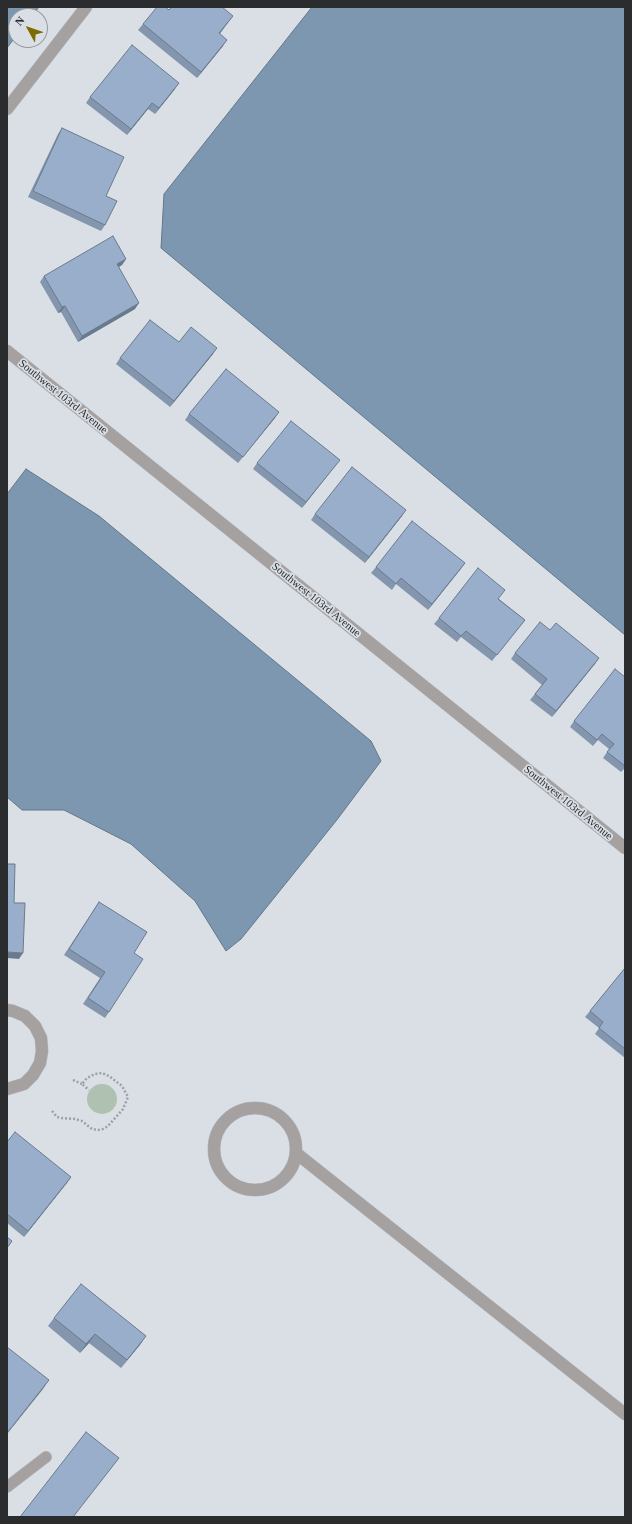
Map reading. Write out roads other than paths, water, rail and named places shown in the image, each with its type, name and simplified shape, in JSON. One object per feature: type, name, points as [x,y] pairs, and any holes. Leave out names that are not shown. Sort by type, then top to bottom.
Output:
[{"type":"street","points":[[7,109],[86,7]]},
{"type":"street","name":"Southwest 103rd Avenue","points":[[7,351],[625,848]]},
{"type":"street","points":[[7,1010],[25,1016],[35,1026],[41,1038],[42,1051],[40,1063],[34,1075],[24,1084],[7,1089]]},
{"type":"street","points":[[296,1153],[292,1166],[284,1177],[274,1186],[260,1190],[247,1189],[234,1184],[224,1175],[217,1163],[214,1150],[216,1136],[222,1124],[232,1115],[244,1109],[257,1108],[270,1110],[282,1117],[290,1127],[295,1139],[296,1153],[625,1414]]},
{"type":"lane","points":[[7,1487],[46,1457]]},
{"type":"water","points":[[7,7],[39,7],[8,8],[7,48]]},
{"type":"water","points":[[312,7],[625,7],[625,635],[161,248],[164,194]]},
{"type":"water","points":[[26,469],[99,516],[371,741],[381,761],[336,821],[241,939],[226,951],[195,901],[131,844],[64,810],[22,810],[7,797],[7,494]]}]
